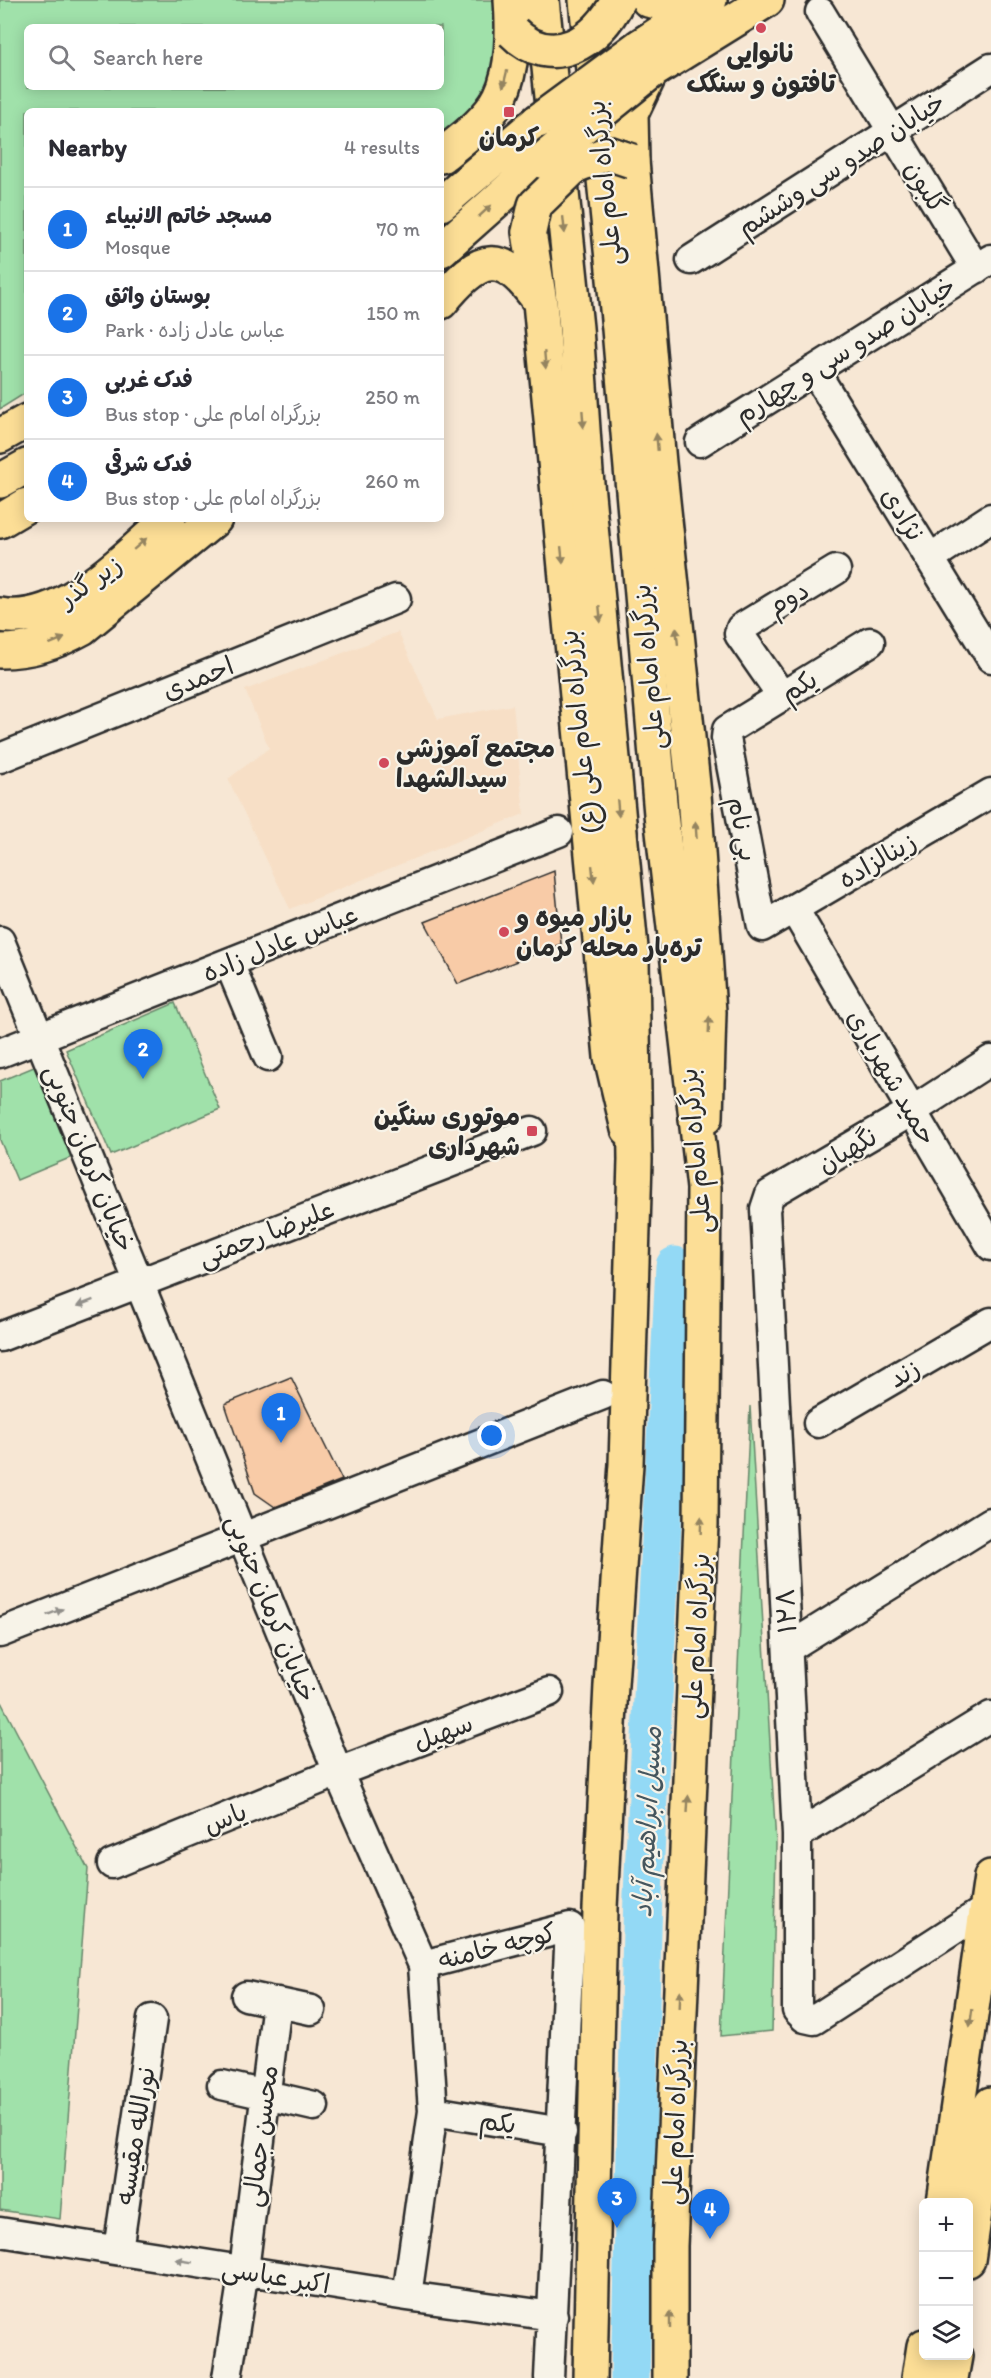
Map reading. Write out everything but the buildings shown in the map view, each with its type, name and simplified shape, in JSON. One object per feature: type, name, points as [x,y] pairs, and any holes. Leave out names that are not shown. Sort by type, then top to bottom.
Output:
[{"type":"main road","name":"بزرگراه امام علی","points":[[542,0],[576,328],[586,473],[632,959],[635,1160],[626,1464],[611,1685],[600,1908],[590,2378]]},
{"type":"main road","name":"بزرگراه امام علی","points":[[586,0],[618,317],[661,814],[704,1188],[701,1524],[670,2246],[670,2378]]},
{"type":"main road","points":[[512,16],[533,47],[554,51],[568,48],[596,31],[606,21],[618,0]]},
{"type":"main road","points":[[648,0],[662,3],[696,0]]},
{"type":"main road","points":[[444,247],[541,161],[710,0]]},
{"type":"main road","points":[[444,203],[538,121],[646,59],[767,0]]},
{"type":"main road","points":[[444,153],[485,117],[501,96],[512,16]]},
{"type":"main road","points":[[646,59],[631,114],[632,160],[659,463],[694,794],[708,1000],[704,1188]]},
{"type":"main road","name":"بزرگراه امام علی (ع)","points":[[632,160],[608,153],[575,166],[535,205],[529,232],[540,302],[611,1057],[635,1160]]},
{"type":"main road","points":[[444,298],[462,276],[486,263],[507,267],[523,278],[540,302]]},
{"type":"main road","points":[[0,436],[24,423]]},
{"type":"main road","points":[[0,521],[24,507]]},
{"type":"main road","name":"زیر گذر","points":[[0,615],[14,617],[41,614],[100,579],[166,522]]},
{"type":"main road","points":[[0,651],[39,647],[60,641],[82,628],[212,522]]},
{"type":"main road","points":[[945,2198],[989,1893]]},
{"type":"main road","points":[[970,2252],[991,2104]]},
{"type":"main road","points":[[919,2378],[922,2360]]},
{"type":"main road","points":[[951,2378],[954,2360]]},
{"type":"street","name":"گلبون","points":[[820,12],[892,131],[983,264]]},
{"type":"street","name":"خیابان صدو سی وششم","points":[[691,260],[991,68]]},
{"type":"street","name":"خیابان صدو سی و چهارم","points":[[700,442],[983,264]]},
{"type":"street","name":"نژادی","points":[[814,370],[991,658]]},
{"type":"street","points":[[930,558],[991,518]]},
{"type":"street","name":"دوم","points":[[782,696],[739,634],[741,628],[836,570]]},
{"type":"street","name":"احمدی","points":[[0,758],[396,599]]},
{"type":"street","name":"یکم","points":[[727,730],[870,642]]},
{"type":"street","name":"بی نام","points":[[727,730],[726,738],[762,927]]},
{"type":"street","name":"زینالزاده","points":[[762,927],[991,793]]},
{"type":"street","name":"عباس عادل زاده","points":[[0,1053],[560,832]]},
{"type":"street","name":"حمید شهریاری","points":[[794,909],[991,1246]]},
{"type":"street","name":"خیابان کرمان جنوبی","points":[[0,940],[338,1772],[423,1965],[433,2111],[407,2296]]},
{"type":"street","points":[[230,963],[267,1057]]},
{"type":"street","name":"نگهبان","points":[[766,1202],[770,1194],[912,1111],[991,1060]]},
{"type":"street","name":"علیرضا رحمتی","points":[[0,1336],[532,1131]]},
{"type":"street","name":"۱۲۸","points":[[766,1202],[797,1835],[797,2010],[805,2018],[814,2020],[989,1893]]},
{"type":"street","name":"زند","points":[[818,1423],[991,1322]]},
{"type":"street","points":[[0,1633],[603,1395]]},
{"type":"street","points":[[788,1648],[991,1522]]},
{"type":"street","name":"سهیل","points":[[338,1772],[549,1692]]},
{"type":"street","points":[[797,1835],[991,1716]]},
{"type":"street","name":"یاس","points":[[111,1864],[338,1772]]},
{"type":"street","name":"کوچه خامنه","points":[[423,1965],[570,1927],[562,2133]]},
{"type":"street","points":[[246,1995],[310,2010]]},
{"type":"street","name":"محسن جمالی","points":[[227,2378],[244,2270],[277,2002]]},
{"type":"street","name":"نورالله مقیسه","points":[[118,2250],[152,2019]]},
{"type":"street","points":[[222,2085],[314,2106]]},
{"type":"street","name":"یکم","points":[[433,2111],[562,2133]]},
{"type":"street","points":[[549,2378],[562,2133]]},
{"type":"street","name":"اکبر عباسی","points":[[0,2232],[407,2296],[554,2316]]},
{"type":"shaded area","name":"مجتمع آموزشی سیدالشهدا","points":[[398,632],[438,719],[513,705],[524,814],[290,909],[228,779],[269,748],[245,690]]},
{"type":"green space","points":[[0,0],[501,0],[499,43],[489,83],[474,105],[444,132],[444,108],[24,108],[24,394],[0,409]]},
{"type":"green space","points":[[175,1003],[220,1109],[111,1155],[66,1050]]},
{"type":"green space","points":[[34,1067],[72,1157],[17,1180],[0,1140],[0,1081]]},
{"type":"green space","points":[[750,1406],[776,1844],[772,2031],[721,2036]]},
{"type":"green space","points":[[0,1700],[88,1869],[60,2219],[0,2210]]},
{"type":"waterway","name":"مسیل ابراهیم آباد","points":[[630,2378],[643,1894],[675,1266]]},
{"type":"place","name":"نانوایی تافتون و سنگک","points":[[761,28]]},
{"type":"place","name":"کرمان","points":[[509,112]]},
{"type":"place","name":"مجتمع آموزشی سیدالشهدا","points":[[384,763]]},
{"type":"place","name":"بازار میوه و تره‌بار محله کرمان","points":[[504,932]]},
{"type":"place","name":"بوستان واثق","points":[[143,1079]]},
{"type":"place","name":"موتوری سنگین شهرداری","points":[[532,1131]]},
{"type":"place","name":"مسجد خاتم الانبیاء","points":[[281,1443]]},
{"type":"place","name":"فدک غربی","points":[[617,2228]]},
{"type":"place","name":"فدک شرقی","points":[[710,2239]]}]
